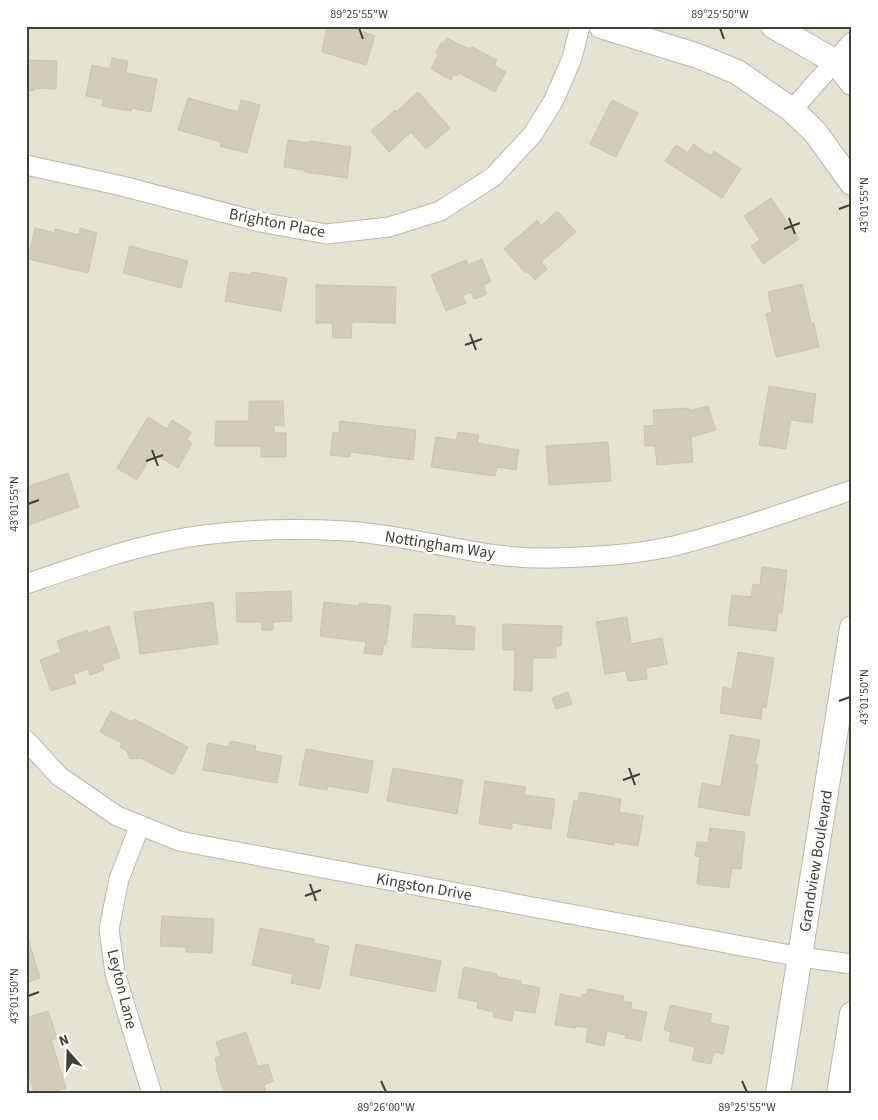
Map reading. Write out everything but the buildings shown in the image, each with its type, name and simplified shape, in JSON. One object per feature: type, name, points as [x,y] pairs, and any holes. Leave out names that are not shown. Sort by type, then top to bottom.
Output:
[{"type":"street","name":"Brighton Place","points":[[26,165],[122,186],[260,222],[326,234],[389,227],[440,211],[492,177],[533,134],[554,100],[572,58],[580,26]]},
{"type":"street","points":[[600,26],[698,56],[737,72],[792,110],[815,132],[852,183]]},
{"type":"street","points":[[773,26],[836,62],[852,83]]},
{"type":"street","points":[[792,110],[852,42]]},
{"type":"street","name":"Nottingham Way","points":[[26,584],[129,551],[170,541],[229,532],[266,530],[347,531],[487,555],[550,558],[625,554],[672,546],[743,526],[852,490]]},
{"type":"street","name":"Grandview Boulevard","points":[[778,1094],[852,628]]},
{"type":"street","name":"Kingston Drive","points":[[26,740],[59,776],[117,816],[179,841],[261,858],[852,964]]},
{"type":"street","name":"Leyton Lane","points":[[140,826],[119,879],[108,929],[114,973],[152,1094]]},
{"type":"street","points":[[839,1094],[852,1014]]},
{"type":"shaded area","points":[[26,26],[852,26],[852,1094],[26,1094]]}]
